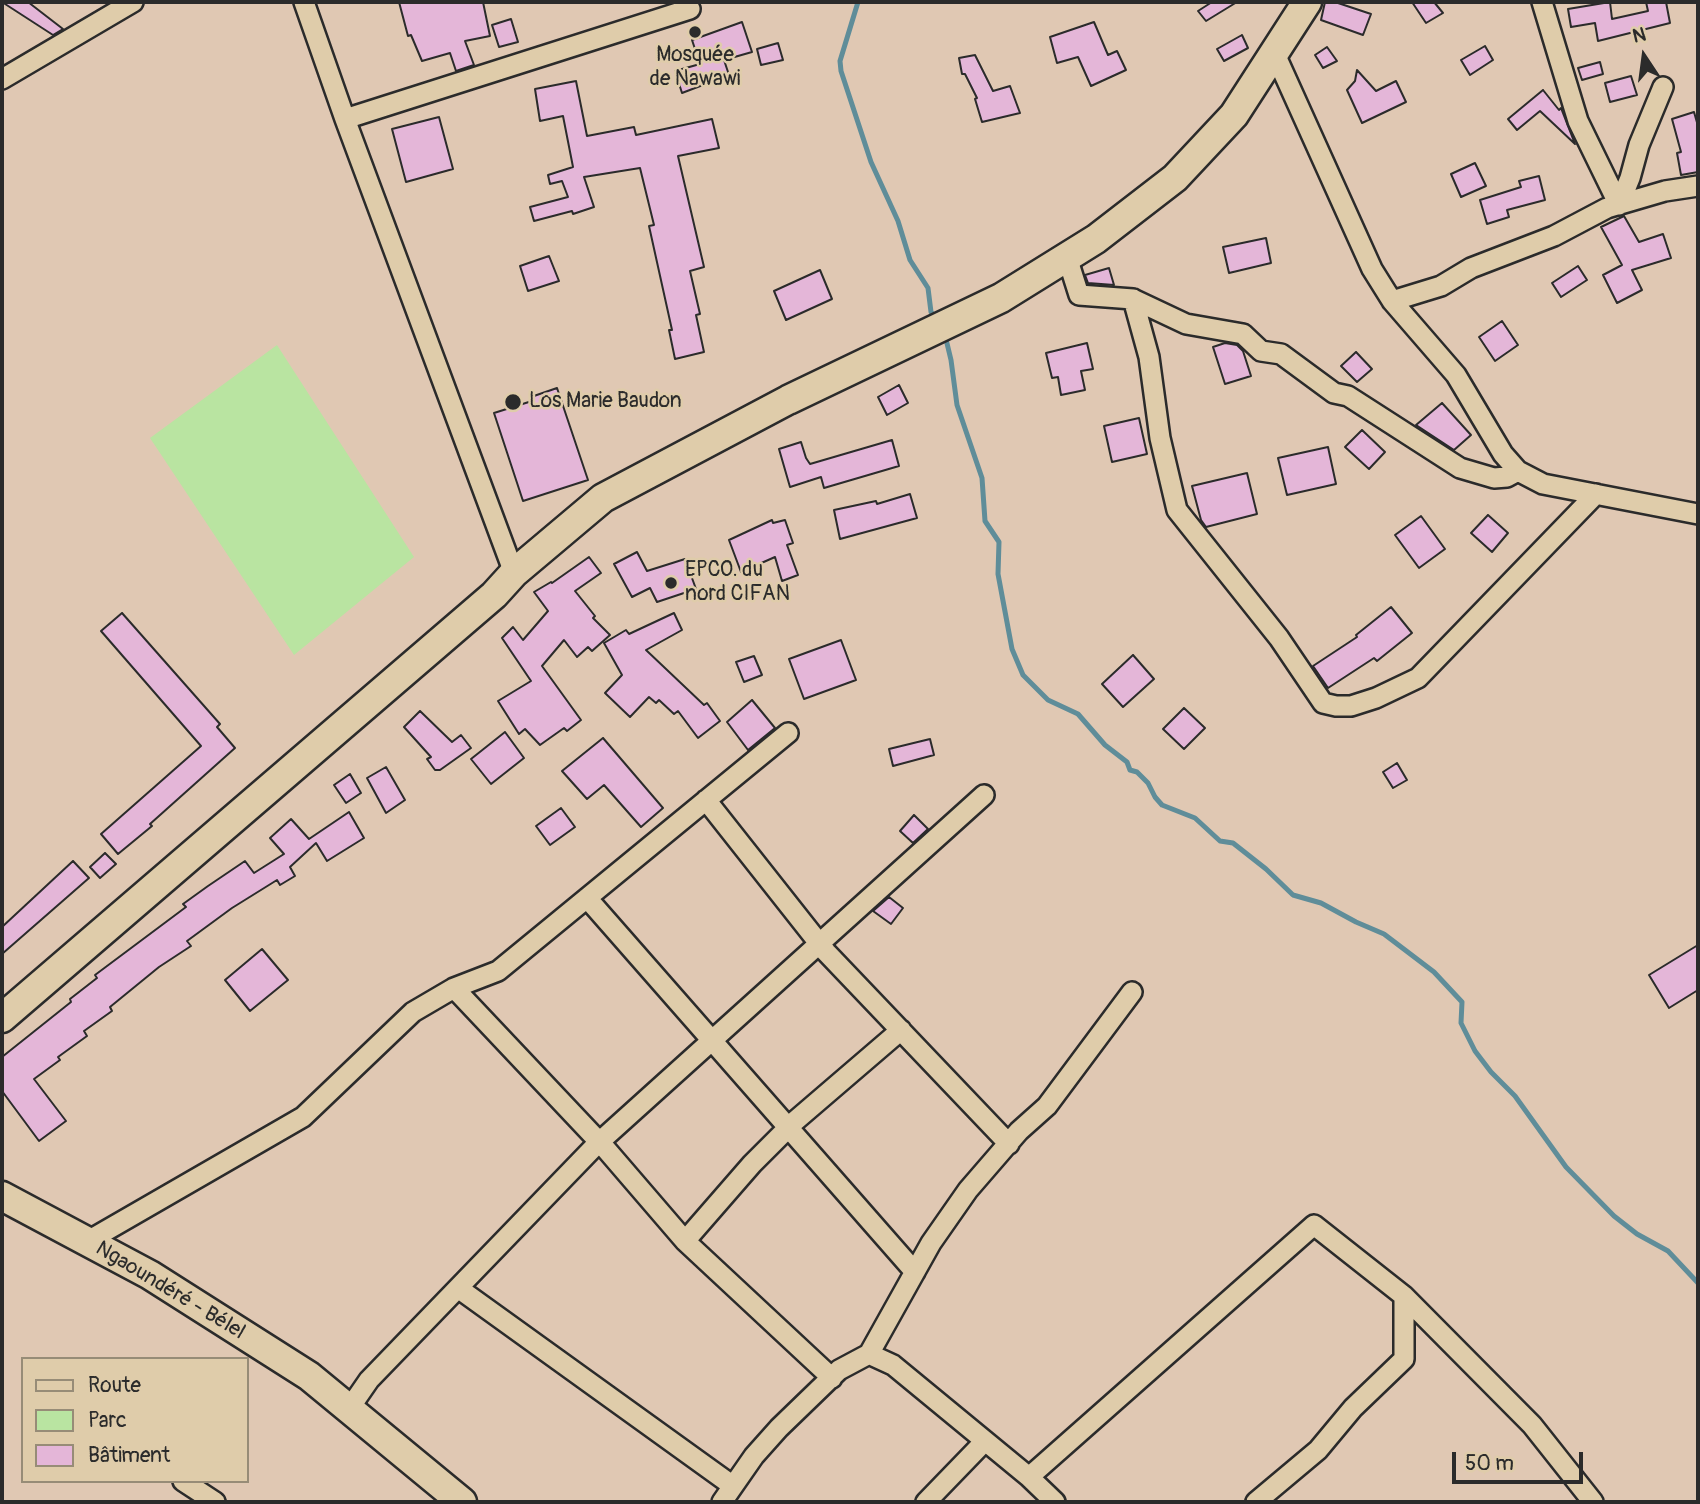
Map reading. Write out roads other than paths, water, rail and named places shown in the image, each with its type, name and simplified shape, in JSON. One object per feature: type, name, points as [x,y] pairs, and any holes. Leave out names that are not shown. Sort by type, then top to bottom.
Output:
[{"type":"street","points":[[3,76],[133,2]]},
{"type":"street","points":[[304,2],[514,573]]},
{"type":"street","points":[[2,1018],[603,498],[788,400],[1001,298],[1096,239],[1175,178],[1234,115],[1307,2]]},
{"type":"street","points":[[1542,2],[1578,121],[1619,205]]},
{"type":"street","points":[[345,119],[690,9]]},
{"type":"street","points":[[1275,54],[1372,269],[1392,301],[1456,375],[1503,454],[1518,471],[1544,484],[1698,514]]},
{"type":"street","points":[[1619,205],[1639,145],[1664,88]]},
{"type":"street","points":[[1392,301],[1441,286],[1471,268],[1553,236],[1607,208],[1665,191],[1698,186]]},
{"type":"street","points":[[1067,257],[1079,295],[1133,299],[1186,324],[1243,334],[1261,351],[1280,354],[1334,393],[1348,396],[1460,468],[1494,478],[1507,477],[1518,471]]},
{"type":"street","points":[[1133,299],[1149,357],[1160,438],[1177,510],[1279,638],[1323,703],[1351,706],[1376,698],[1418,678],[1596,494]]},
{"type":"street","points":[[88,1241],[303,1116],[413,1012],[454,988],[498,971],[788,733]]},
{"type":"street","points":[[349,1409],[369,1380],[599,1142],[984,795]]},
{"type":"street","points":[[706,800],[820,943],[1009,1144]]},
{"type":"street","points":[[587,898],[915,1272]]},
{"type":"street","points":[[454,988],[599,1142],[685,1241],[832,1378]]},
{"type":"street","points":[[458,1288],[727,1494],[771,1437],[839,1370],[869,1354],[931,1244],[968,1190],[1047,1106],[1132,992]]},
{"type":"street","points":[[685,1241],[752,1164],[788,1128],[901,1030]]},
{"type":"street","name":"Ngaoundéré - Bélel","points":[[2,1196],[150,1275],[309,1376],[462,1502]]},
{"type":"street","points":[[1029,1477],[1314,1225],[1404,1296],[1532,1425],[1593,1502]]},
{"type":"street","points":[[1256,1502],[1318,1450],[1353,1408],[1404,1359],[1404,1296]]},
{"type":"street","points":[[869,1354],[893,1365],[1029,1477],[1055,1502]]},
{"type":"street","points":[[926,1502],[985,1441]]},
{"type":"street","points":[[186,1483],[215,1502]]},
{"type":"waterway","points":[[858,2],[840,61],[841,71],[871,162],[898,221],[910,260],[928,288],[931,312],[938,319]]},
{"type":"waterway","points":[[945,335],[957,405],[982,478],[985,521],[999,542],[998,574],[1012,649],[1023,675],[1048,700],[1078,714],[1105,745],[1127,762],[1130,770],[1137,772],[1148,783],[1162,805],[1195,818],[1220,841],[1233,843],[1293,895],[1321,903],[1384,934],[1434,972],[1462,1002],[1461,1023],[1475,1051],[1515,1096],[1566,1167],[1614,1216],[1637,1234],[1668,1251],[1698,1283]]},
{"type":"place","name":"Mosquée de Nawawi","points":[[695,32]]},
{"type":"place","name":"Los Marie Baudon","points":[[513,402]]},
{"type":"place","name":"EPCO. du nord CIFAN","points":[[671,583]]}]
